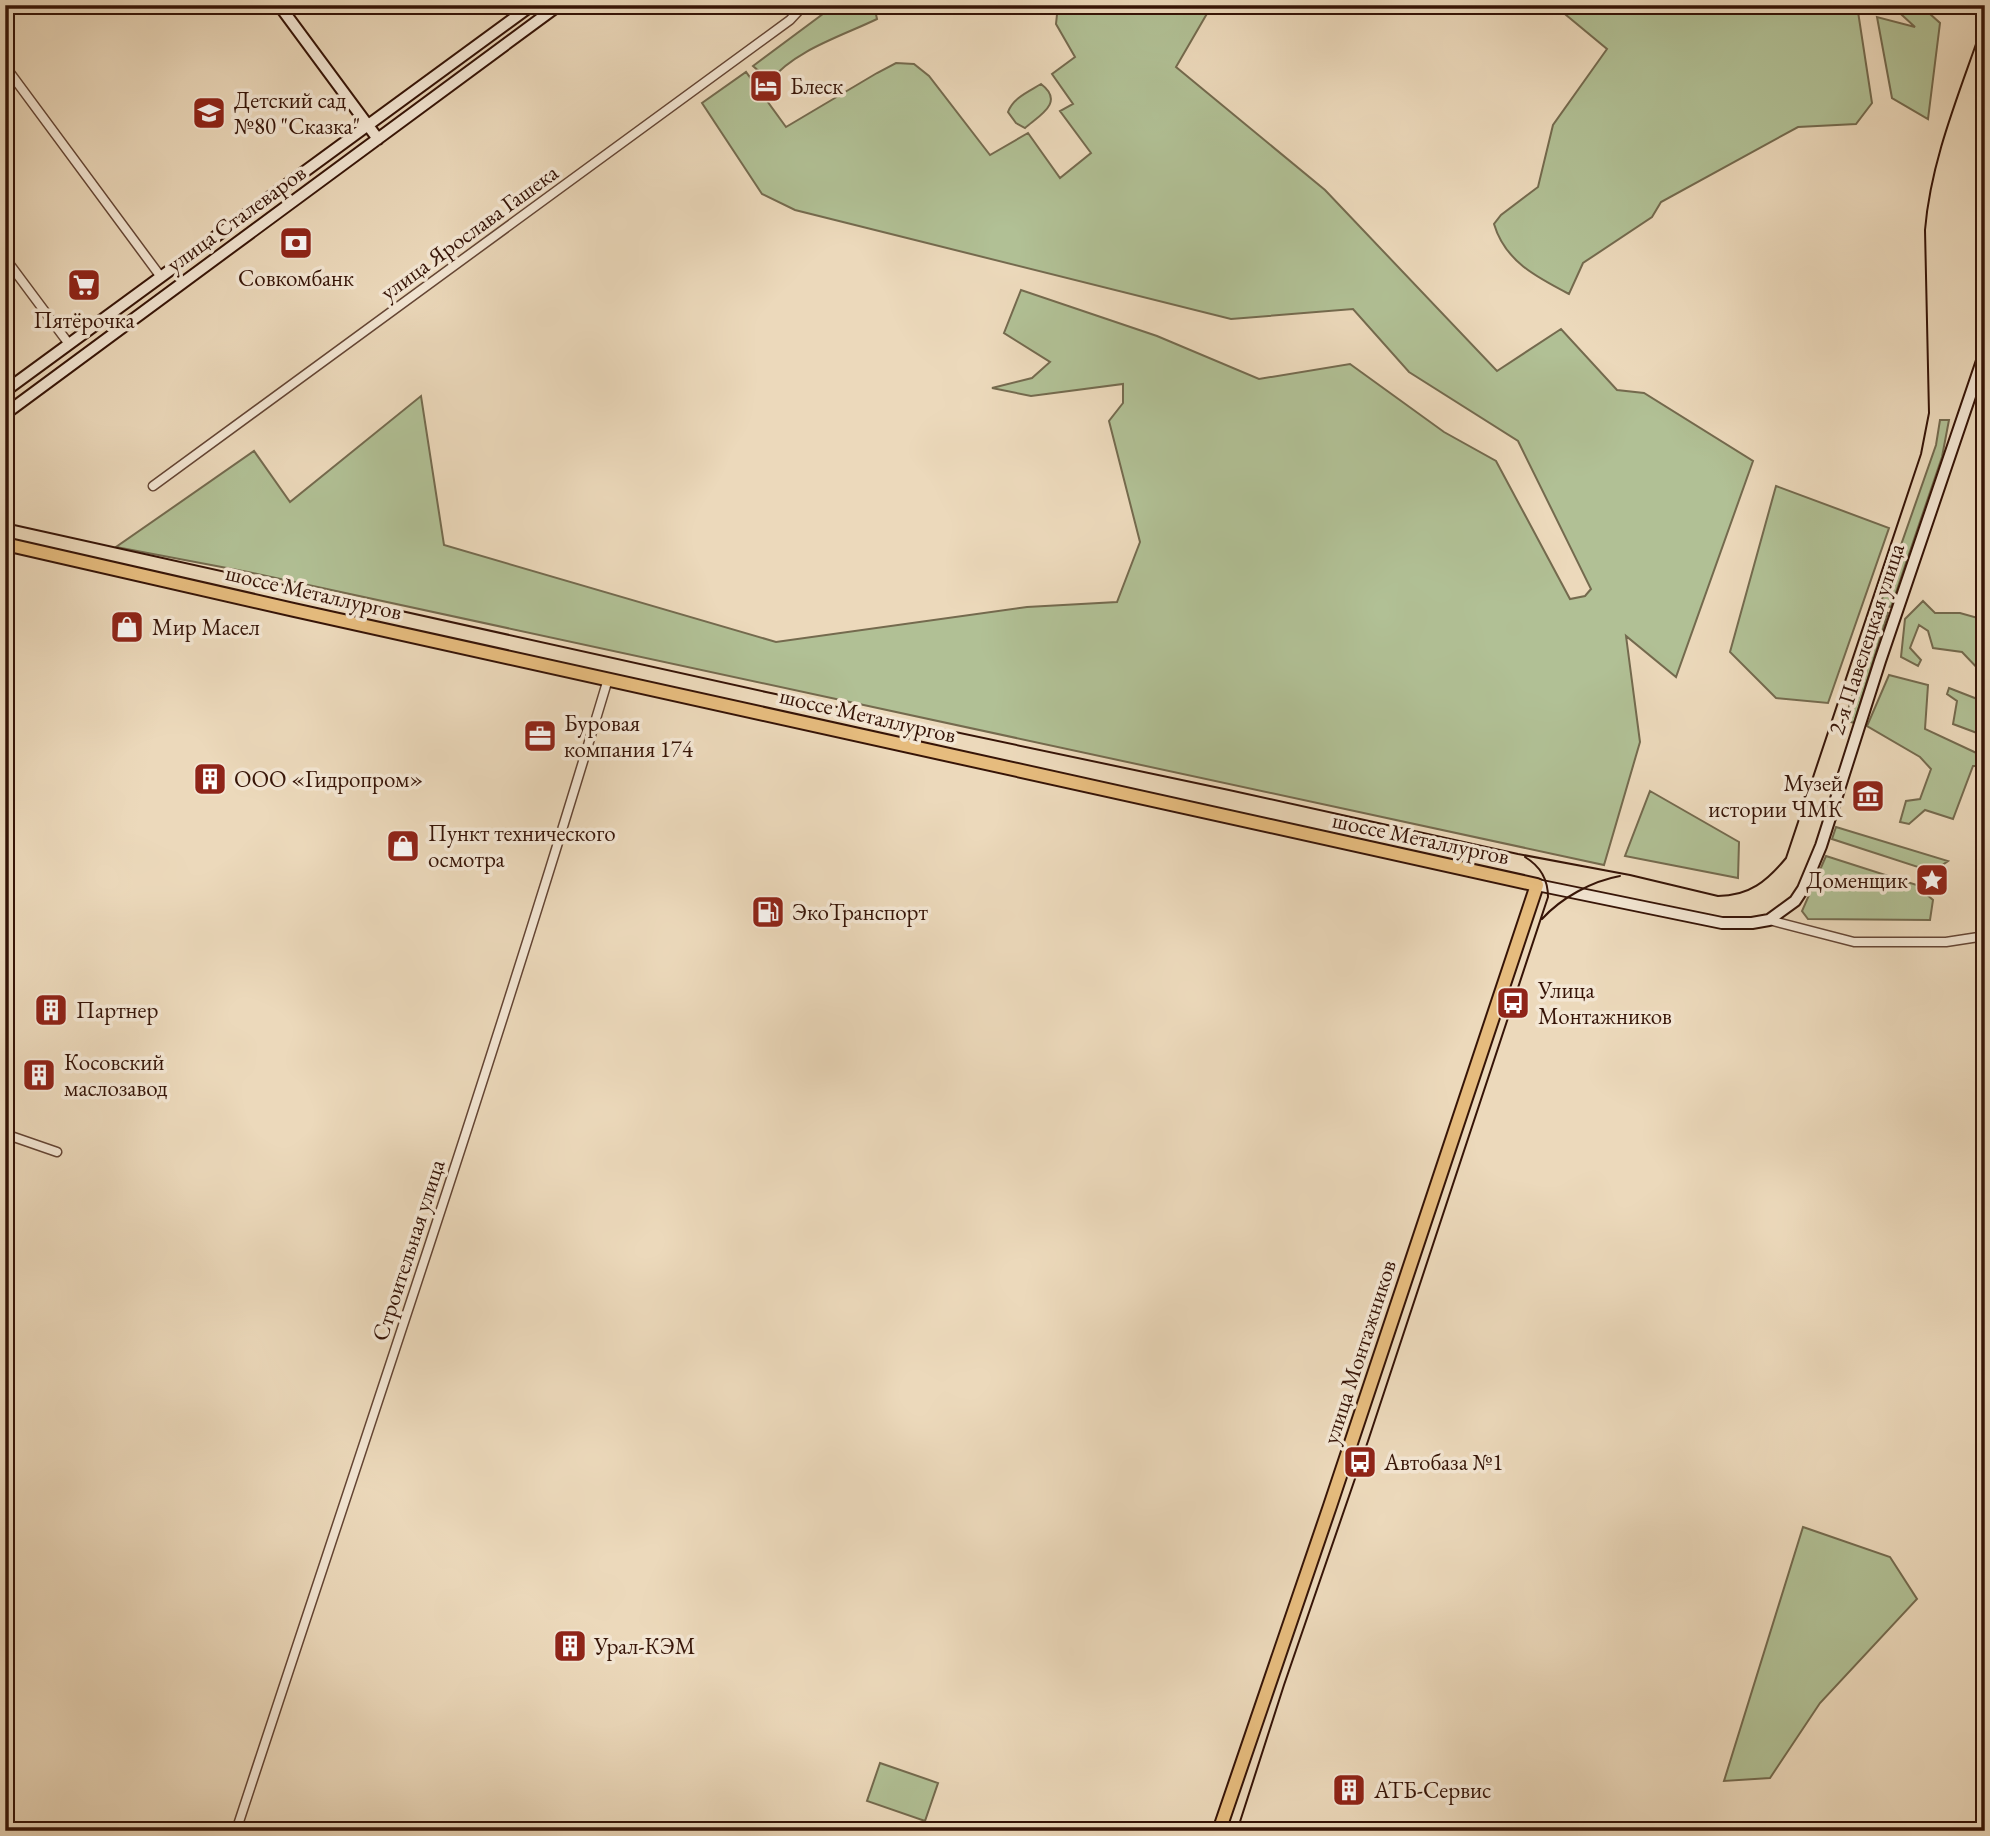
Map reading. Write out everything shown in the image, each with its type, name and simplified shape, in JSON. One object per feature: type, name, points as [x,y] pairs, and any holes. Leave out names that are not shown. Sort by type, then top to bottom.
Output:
[{"type":"main road","points":[[279,5],[378,139]]},
{"type":"main road","name":"улица Сталеваров","points":[[5,391],[532,5]]},
{"type":"main road","name":"улица Сталеваров","points":[[5,414],[559,5]]},
{"type":"main road","points":[[69,344],[80,359]]},
{"type":"main road","name":"2-я Павелецкая улица","points":[[1769,920],[1795,901],[1803,889],[1821,846],[1880,661],[1985,352]]},
{"type":"main road","name":"шоссе Металлургов","points":[[5,544],[1537,885],[1722,923],[1769,920]]},
{"type":"main road","name":"улица Монтажников","points":[[1219,1831],[1331,1506],[1537,885]]},
{"type":"street","name":"улица Ярослава Гашека","points":[[153,486],[780,27],[804,5]]},
{"type":"street","points":[[5,65],[161,277]]},
{"type":"street","points":[[5,258],[69,344]]},
{"type":"street","name":"Строительная улица","points":[[236,1831],[465,1138],[608,679]]},
{"type":"street","points":[[1769,920],[1854,942],[1946,942],[1985,936]]},
{"type":"street","points":[[5,1134],[57,1152]]},
{"type":"green space","points":[[835,5],[874,5],[877,19],[806,52],[780,70],[770,81],[753,66]]},
{"type":"green space","points":[[1058,5],[1212,5],[1176,67],[1325,190],[1497,371],[1561,329],[1617,390],[1644,393],[1753,461],[1676,677],[1626,636],[1640,742],[1604,865],[248,572],[116,547],[254,451],[290,502],[421,396],[444,545],[776,642],[1027,607],[1117,602],[1140,542],[1109,421],[1123,403],[1123,384],[1031,396],[992,388],[1032,378],[1050,362],[1004,333],[1021,290],[1157,336],[1259,379],[1350,364],[1444,432],[1496,461],[1570,599],[1585,596],[1591,589],[1518,441],[1409,372],[1353,309],[1231,319],[795,210],[762,194],[702,103],[746,72],[786,127],[896,63],[914,64],[929,76],[990,155],[1028,133],[1060,178],[1091,153],[1060,111],[1073,104],[1052,74],[1075,57],[1056,24]]},
{"type":"green space","points":[[1554,5],[1857,5],[1872,103],[1856,124],[1798,127],[1661,202],[1652,217],[1583,263],[1569,294],[1534,274],[1514,258],[1499,237],[1494,224],[1501,215],[1538,187],[1553,125],[1607,49]]},
{"type":"green space","points":[[1891,5],[1920,5],[1940,23],[1928,119],[1892,98],[1877,17],[1915,27]]},
{"type":"green space","points":[[1041,84],[1051,97],[1048,108],[1025,128],[1016,123],[1008,112],[1017,99]]},
{"type":"green space","points":[[1940,420],[1949,420],[1942,457],[1891,607],[1880,605],[1936,445]]},
{"type":"green space","points":[[1776,486],[1889,528],[1828,703],[1776,698],[1730,652]]},
{"type":"green space","points":[[1923,601],[1935,613],[1960,613],[1985,620],[1985,671],[1982,673],[1962,652],[1933,648],[1928,631],[1919,625],[1910,648],[1921,660],[1918,666],[1901,657],[1905,619]]},
{"type":"green space","points":[[1878,610],[1888,613],[1854,723],[1845,720]]},
{"type":"green space","points":[[1889,675],[1928,685],[1925,729],[1985,757],[1985,766],[1973,766],[1953,819],[1925,810],[1909,824],[1900,822],[1906,801],[1920,799],[1931,769],[1920,757],[1867,726]]},
{"type":"green space","points":[[1949,688],[1985,702],[1985,736],[1953,724],[1957,701],[1947,694]]},
{"type":"green space","points":[[1650,791],[1739,842],[1738,878],[1625,856]]},
{"type":"green space","points":[[1836,827],[1948,861],[1941,866],[1933,865],[1927,870],[1832,839]]},
{"type":"green space","points":[[1826,856],[1923,887],[1933,900],[1930,920],[1808,919],[1802,911]]},
{"type":"green space","points":[[1803,1527],[1890,1557],[1917,1599],[1820,1703],[1770,1778],[1724,1781]]},
{"type":"green space","points":[[880,1763],[938,1783],[925,1821],[867,1801]]},
{"type":"tram line","points":[[5,523],[766,692],[1518,854],[1630,875],[1718,896],[1739,893],[1756,886],[1772,874],[1786,858],[1921,454],[1929,413],[1925,230],[1928,203],[1949,122],[1985,18]]},
{"type":"tram line","points":[[1237,1831],[1548,897],[1542,874],[1525,857]]},
{"type":"tram line","points":[[1542,919],[1578,891],[1620,876]]},
{"type":"place","name":"Блеск","points":[[766,86]]},
{"type":"place","name":"Детский сад №80 \"Сказка\"","points":[[209,113]]},
{"type":"place","name":"Совкомбанк","points":[[296,243]]},
{"type":"place","name":"Пятёрочка","points":[[84,285]]},
{"type":"place","name":"Мир Масел","points":[[127,627]]},
{"type":"place","name":"Буровая компания 174","points":[[540,736]]},
{"type":"place","name":"ООО «Гидропром»","points":[[210,779]]},
{"type":"place","name":"Музей истории ЧМК","points":[[1868,796]]},
{"type":"place","name":"Пункт технического осмотра","points":[[403,846]]},
{"type":"place","name":"Доменщик","points":[[1932,880]]},
{"type":"place","name":"ЭкоТранспорт","points":[[768,912]]},
{"type":"place","name":"Улица Монтажников","points":[[1513,1003]]},
{"type":"place","name":"Партнер","points":[[51,1010]]},
{"type":"place","name":"Косовский маслозавод","points":[[39,1075]]},
{"type":"place","name":"Автобаза №1","points":[[1360,1462]]},
{"type":"place","name":"Урал-КЭМ","points":[[570,1646]]},
{"type":"place","name":"АТБ-Сервис","points":[[1349,1790]]}]
